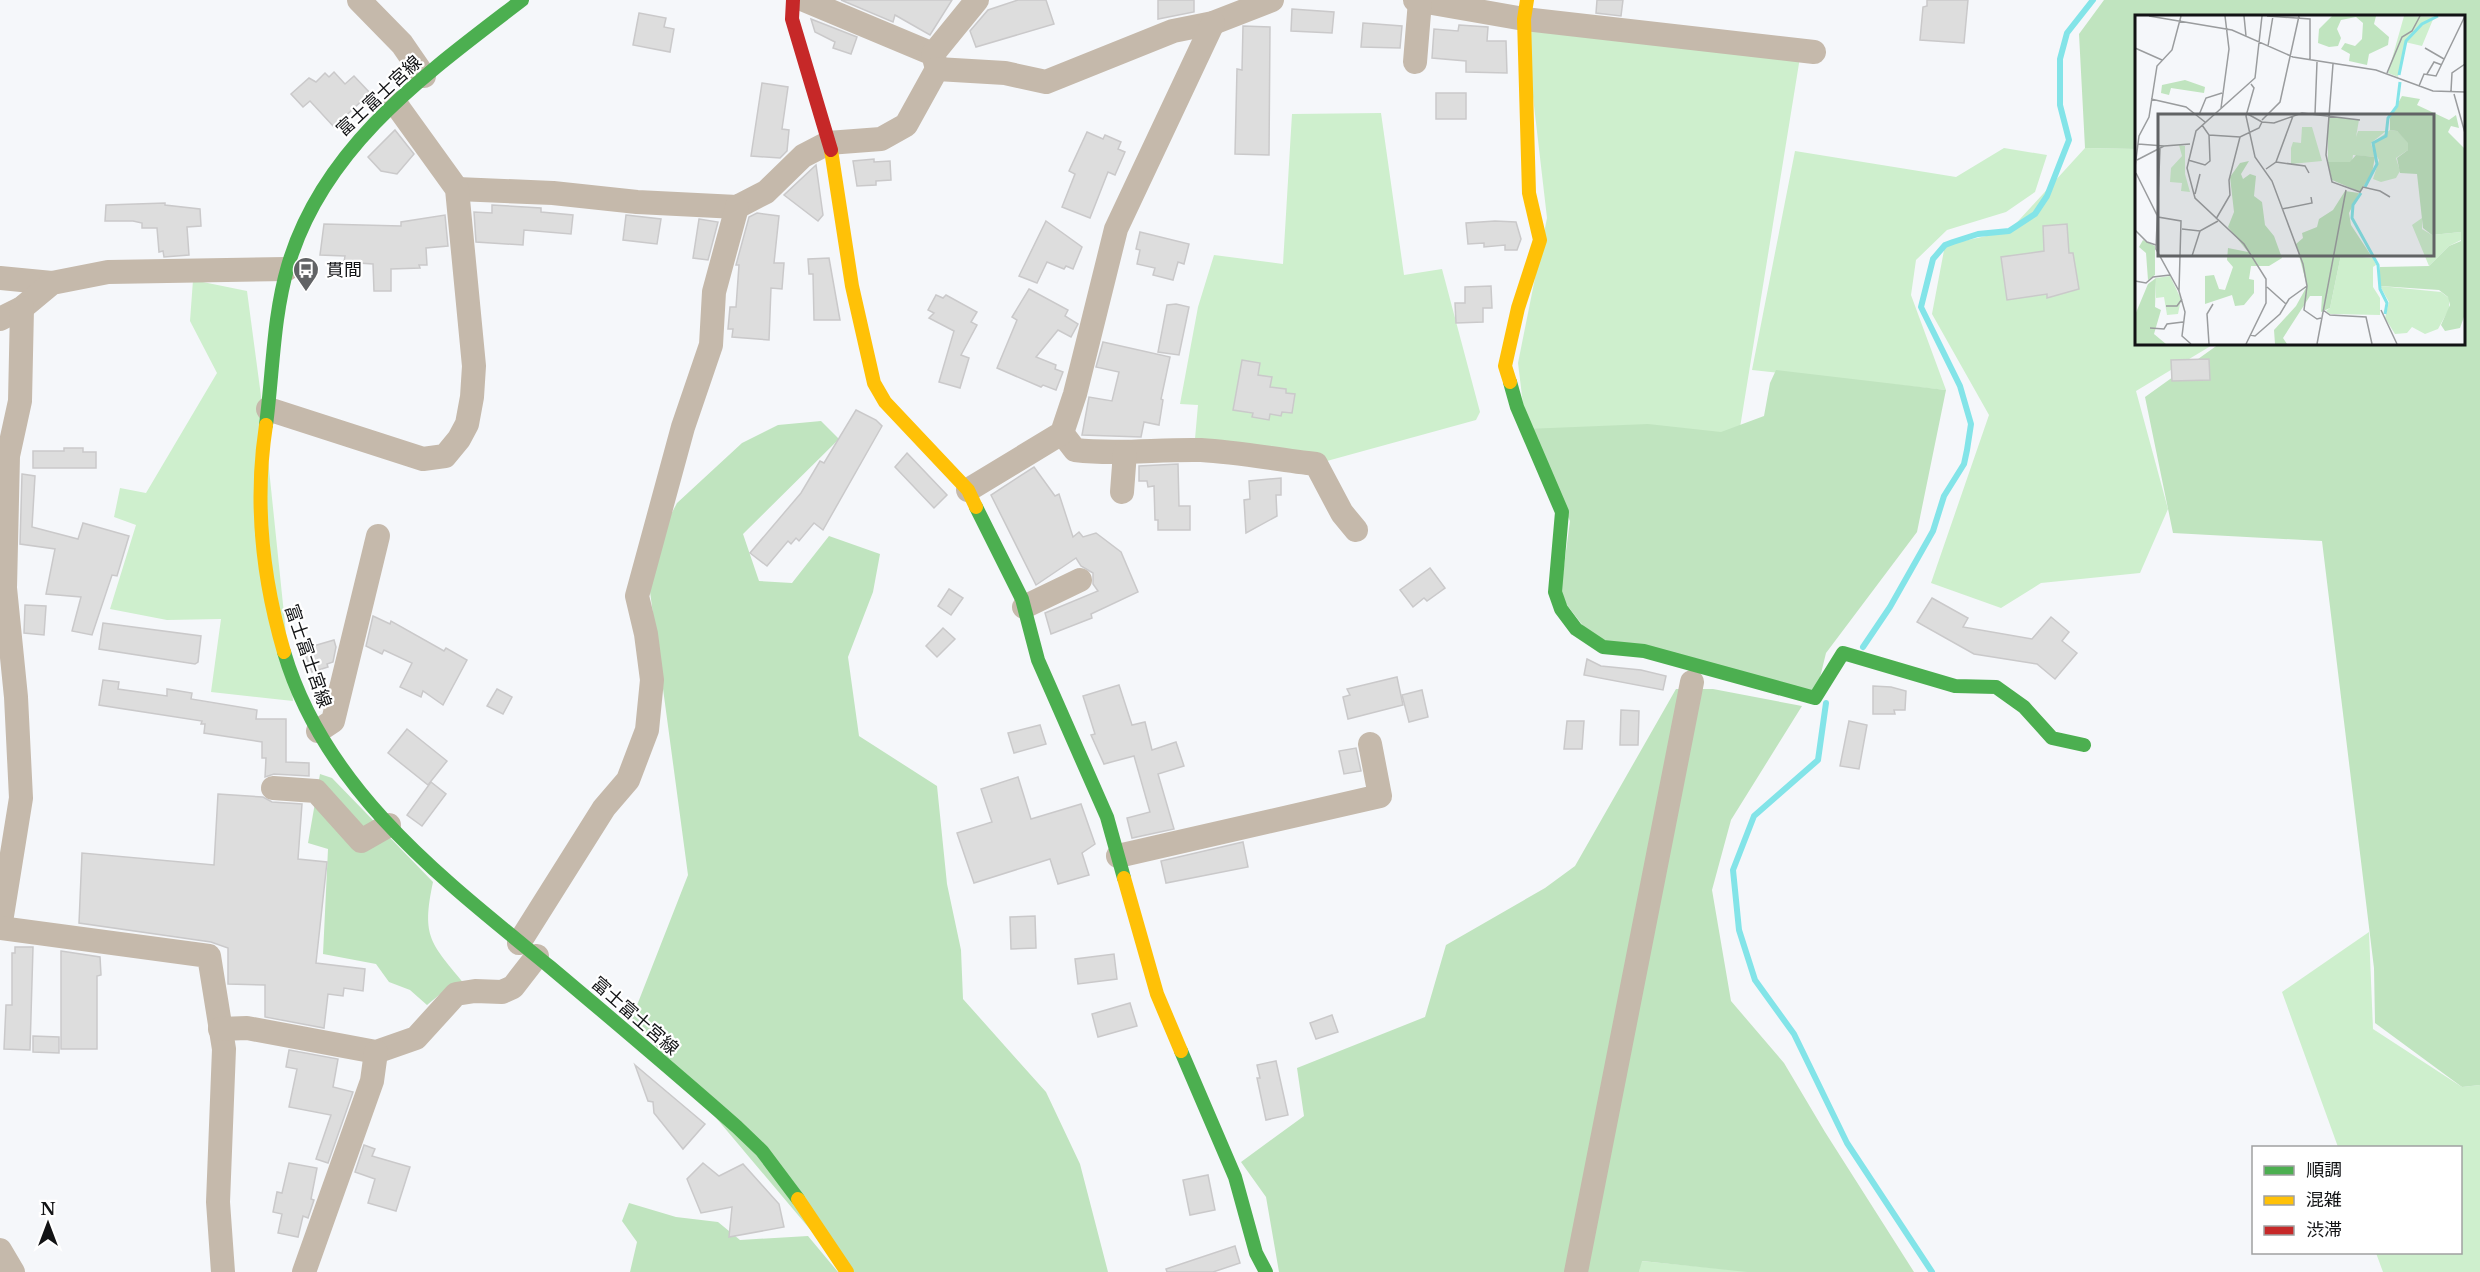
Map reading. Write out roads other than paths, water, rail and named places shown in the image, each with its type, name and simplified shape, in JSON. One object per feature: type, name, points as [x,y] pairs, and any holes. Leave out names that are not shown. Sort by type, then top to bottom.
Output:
[{"type":"street","name":"富士富士宮線","points":[[522,0],[424,76],[366,128],[319,189],[300,228],[287,269],[259,487],[263,555],[271,607],[298,691],[318,731],[333,756],[388,825],[437,872],[746,1136],[793,1190],[847,1272]]},
{"type":"street","points":[[793,0],[792,19],[834,161],[852,286],[874,383],[885,402],[968,490],[1024,607],[1038,660],[1107,817],[1157,994],[1235,1177],[1256,1253],[1266,1272]]},
{"type":"street","points":[[804,0],[935,62],[1046,82],[1173,31],[1213,22],[1272,0]]},
{"type":"street","points":[[458,189],[553,193],[636,202],[737,207],[766,192],[803,156],[828,143],[881,139],[906,125],[935,62],[977,0]]},
{"type":"street","points":[[1415,62],[1418,0],[1525,9],[1814,52]]},
{"type":"street","points":[[372,4],[424,76]]},
{"type":"street","points":[[1525,9],[1529,193],[1540,240],[1518,308],[1505,366],[1517,407],[1562,512],[1555,592],[1563,613],[1576,629],[1603,647],[1644,651],[1815,698],[1843,653],[1955,686],[1996,687],[2024,707],[2052,738],[2084,745]]},
{"type":"street","points":[[968,490],[1062,433],[1075,394],[1116,229],[1213,22]]},
{"type":"street","points":[[268,409],[423,459],[445,456],[467,424],[473,376],[458,189],[395,103]]},
{"type":"street","points":[[220,1029],[247,1028],[376,1052],[416,1038],[456,994],[475,991],[502,992],[513,987],[528,950],[604,808],[628,780],[647,730],[652,680],[646,634],[637,597],[682,427],[711,345],[714,292],[737,207]]},
{"type":"street","points":[[0,278],[52,283],[108,272],[287,269]]},
{"type":"street","points":[[0,320],[22,308],[52,283]]},
{"type":"street","points":[[22,308],[20,401],[8,456],[4,588],[16,697],[21,798],[0,928],[209,956],[220,1029],[224,1084],[218,1202],[223,1272]]},
{"type":"street","points":[[1062,433],[1076,450],[1111,454],[1203,450],[1316,464],[1342,513],[1356,530]]},
{"type":"street","points":[[1122,492],[1125,452]]},
{"type":"street","points":[[318,731],[333,721],[378,536]]},
{"type":"street","points":[[1024,607],[1080,580]]},
{"type":"street","points":[[1576,1272],[1692,682]]},
{"type":"street","points":[[1118,856],[1380,796],[1370,744]]},
{"type":"street","points":[[273,788],[316,790],[361,842],[388,825]]},
{"type":"street","points":[[304,1272],[372,1081],[376,1052]]},
{"type":"street","points":[[0,1250],[13,1272]]},
{"type":"waterway","points":[[1863,647],[1890,607],[1933,531],[1944,496],[1964,464],[1967,450],[1971,424],[1960,386],[1921,307],[1933,259],[1945,245],[1953,242],[1978,234],[2009,231],[2035,214],[2047,196],[2069,140],[2060,105],[2060,59],[2067,33],[2093,0]]},
{"type":"waterway","points":[[1826,703],[1818,760],[1754,816],[1733,870],[1739,930],[1755,980],[1794,1034],[1847,1143],[1932,1272]]},
{"type":"place","name":"貫間","points":[[306,293]]}]
